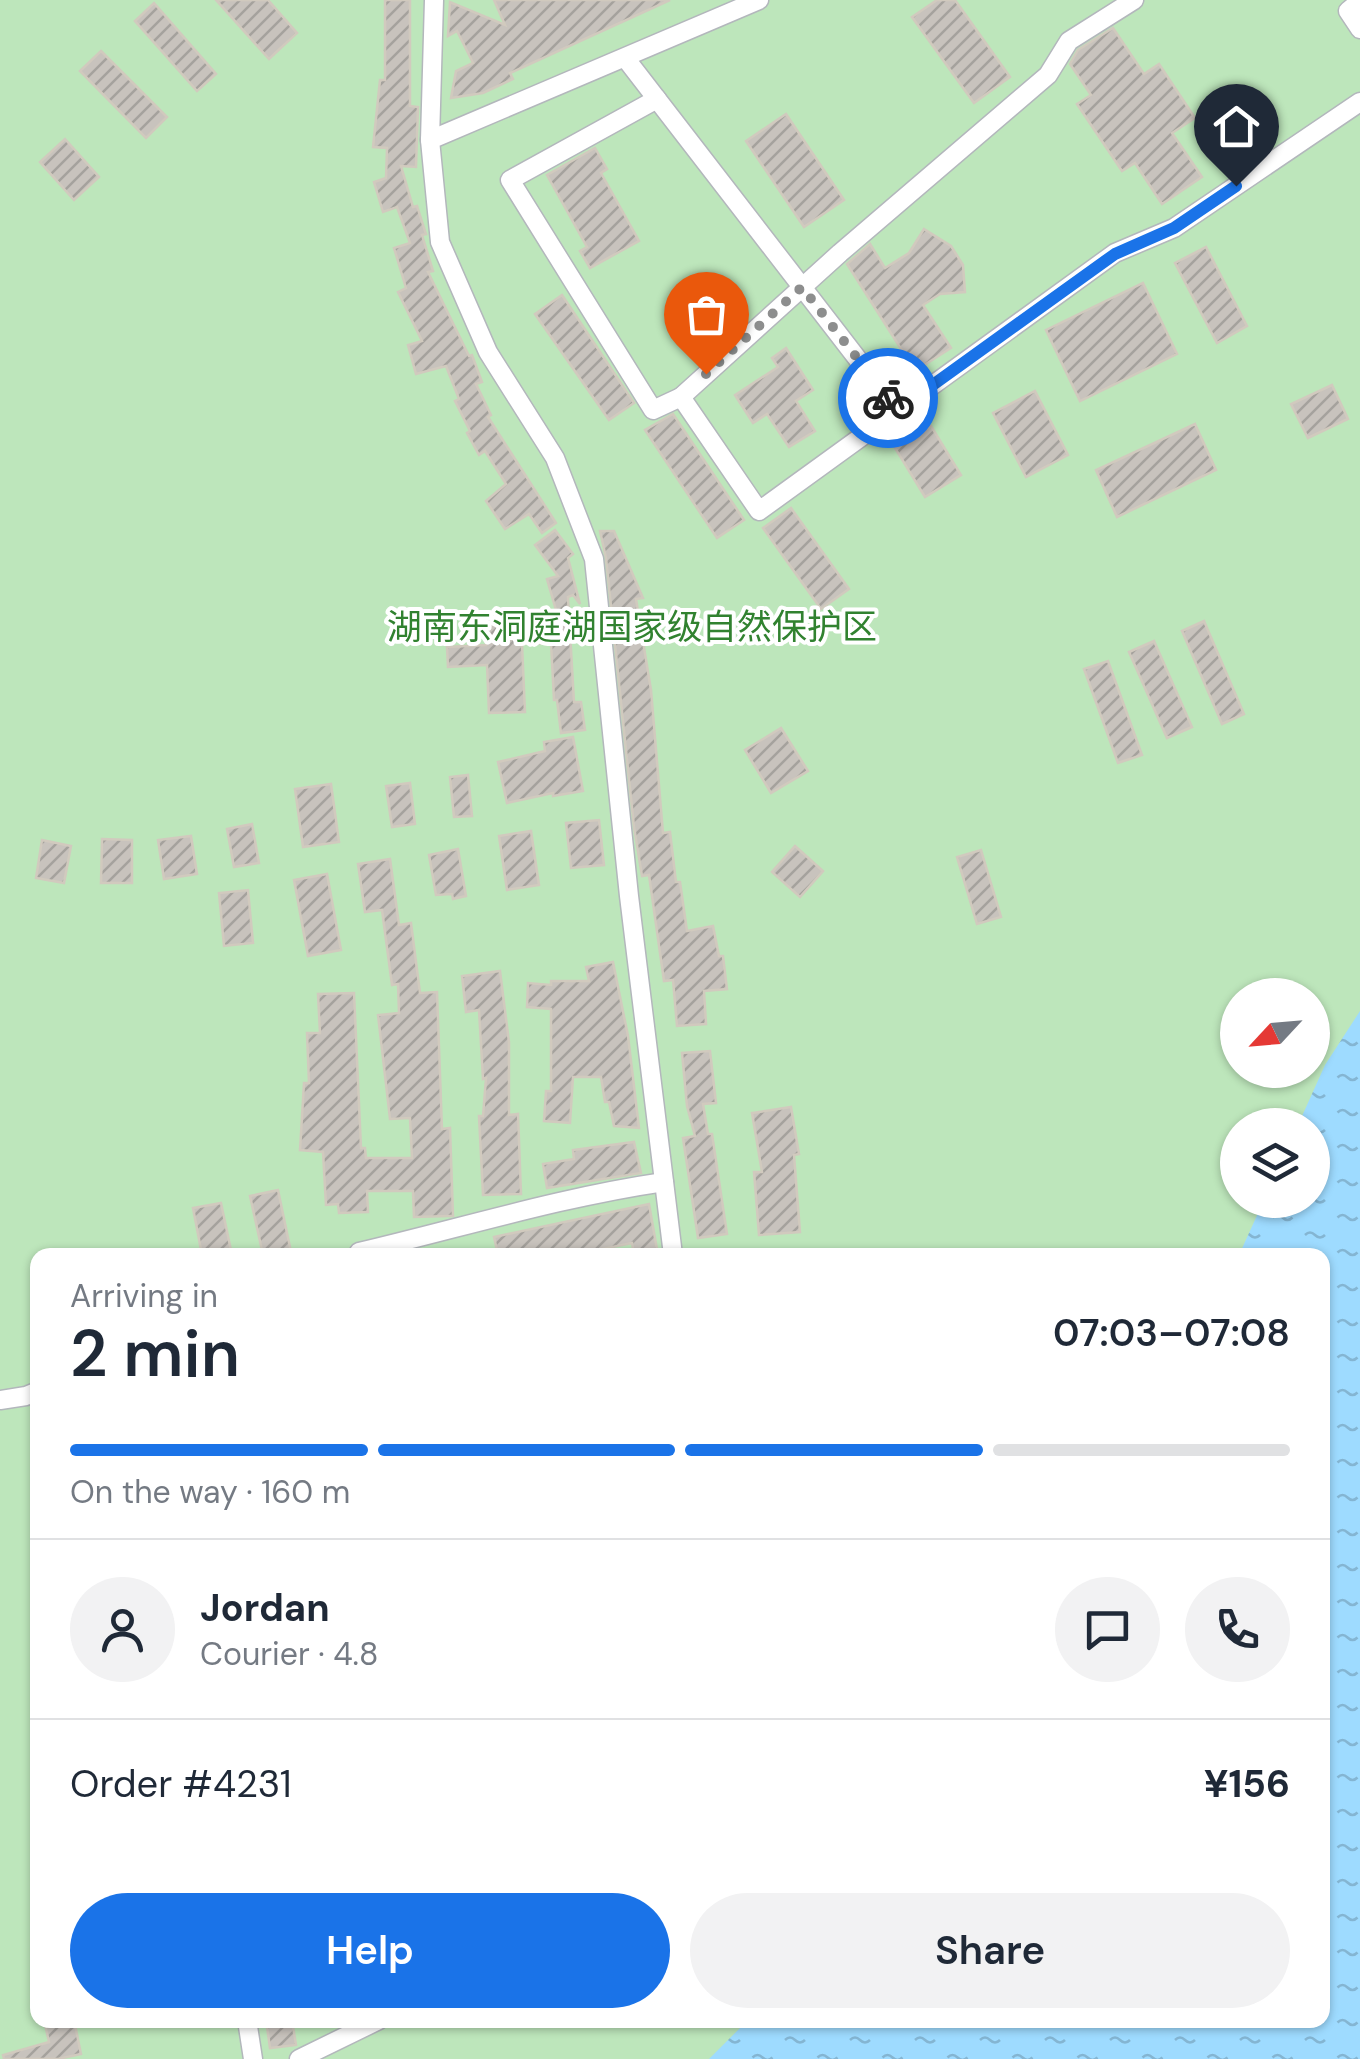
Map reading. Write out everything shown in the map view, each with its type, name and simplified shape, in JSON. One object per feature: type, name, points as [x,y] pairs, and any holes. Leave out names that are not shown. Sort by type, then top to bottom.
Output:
[{"type":"street","points":[[434,0],[430,140],[440,242],[488,352],[556,458],[594,559],[629,896],[673,1248]]},
{"type":"street","points":[[430,140],[759,0]]},
{"type":"street","points":[[656,99],[510,180],[653,410],[681,396],[1048,74],[1069,42],[1134,0]]},
{"type":"street","points":[[1350,4],[1360,29]]},
{"type":"street","points":[[626,59],[898,410]]},
{"type":"street","points":[[681,396],[759,510],[1115,254],[1174,228],[1360,102]]},
{"type":"street","points":[[379,1248],[543,1204],[664,1182]]},
{"type":"street","points":[[0,1400],[30,1394]]},
{"type":"street","points":[[248,2028],[252,2059]]},
{"type":"street","points":[[300,2059],[363,2028]]},
{"type":"green space","name":"湖南东洞庭湖国家级自然保护区","points":[[0,0],[1360,0],[1360,2059],[0,2059]]},
{"type":"water","points":[[1360,1011],[1360,2059],[709,2059],[740,2028],[1330,2028],[1330,1248],[1242,1248],[1256,1218],[1330,1218],[1330,1108],[1306,1108],[1315,1088],[1330,1088],[1330,1057]]},
{"type":"building","points":[[216,0],[268,0],[297,33],[269,59]]},
{"type":"building","points":[[385,0],[410,0],[410,106],[418,107],[416,167],[401,166],[426,234],[422,235],[433,271],[428,272],[469,356],[472,355],[482,382],[476,384],[491,415],[488,417],[556,523],[542,533],[529,514],[505,529],[486,501],[506,484],[485,451],[479,455],[467,433],[470,431],[455,401],[459,399],[446,366],[416,374],[408,345],[422,341],[398,292],[406,288],[394,248],[410,243],[397,207],[383,212],[374,182],[386,178],[387,148],[373,147],[380,80],[385,80]]},
{"type":"building","points":[[494,0],[670,0],[510,73],[513,79],[483,93],[451,98],[456,71],[473,63],[457,31],[448,36],[450,2],[505,25]]},
{"type":"building","points":[[937,0],[955,0],[1010,77],[974,103],[912,17]]},
{"type":"building","points":[[154,3],[216,74],[197,91],[135,21]]},
{"type":"building","points":[[1113,28],[1144,74],[1159,64],[1195,118],[1172,133],[1202,177],[1162,204],[1135,163],[1122,171],[1077,104],[1091,95],[1070,64],[1078,50]]},
{"type":"building","points":[[101,51],[167,117],[146,138],[80,71]]},
{"type":"building","points":[[786,114],[844,200],[804,227],[746,141]]},
{"type":"building","points":[[65,139],[99,177],[74,200],[40,162]]},
{"type":"building","points":[[595,148],[607,169],[601,173],[639,241],[590,268],[580,251],[587,247],[547,175]]},
{"type":"building","points":[[924,229],[951,246],[963,265],[965,292],[940,294],[923,305],[951,348],[915,371],[847,264],[870,244],[885,268],[909,253]]},
{"type":"building","points":[[1206,247],[1247,326],[1217,343],[1175,263]]},
{"type":"building","points":[[1143,283],[1177,354],[1080,401],[1046,330]]},
{"type":"building","points":[[562,295],[634,403],[609,420],[535,314]]},
{"type":"building","points":[[786,348],[813,390],[796,401],[815,431],[789,447],[767,414],[753,423],[735,395],[778,367],[772,358]]},
{"type":"building","points":[[1332,385],[1348,419],[1308,438],[1291,404]]},
{"type":"building","points":[[1035,391],[1068,455],[1026,477],[993,413]]},
{"type":"building","points":[[673,414],[744,520],[717,538],[645,430]]},
{"type":"building","points":[[1195,424],[1216,470],[1117,517],[1096,470]]},
{"type":"building","points":[[931,426],[961,475],[925,497],[895,448]]},
{"type":"building","points":[[791,508],[849,589],[821,609],[763,528]]},
{"type":"building","points":[[555,530],[573,554],[568,558],[580,604],[573,595],[568,597],[574,702],[581,702],[585,730],[561,733],[554,700],[551,643],[522,644],[525,712],[489,713],[487,665],[448,667],[447,647],[486,645],[485,621],[558,617],[547,579],[558,576],[535,545]]},
{"type":"building","points":[[600,531],[614,531],[643,598],[636,599],[651,690],[663,833],[670,832],[687,931],[713,926],[719,956],[723,956],[727,989],[704,991],[706,1024],[677,1026],[673,980],[664,981],[649,875],[642,876],[634,827]]},
{"type":"building","points":[[1204,621],[1244,714],[1222,724],[1182,631]]},
{"type":"building","points":[[1154,641],[1192,727],[1167,738],[1129,652]]},
{"type":"building","points":[[1108,661],[1142,755],[1118,763],[1084,669]]},
{"type":"building","points":[[781,728],[808,771],[771,793],[745,750]]},
{"type":"building","points":[[573,737],[583,791],[507,803],[498,762],[545,751],[544,742]]},
{"type":"building","points":[[468,775],[472,816],[454,817],[450,777]]},
{"type":"building","points":[[410,783],[415,824],[392,827],[386,786]]},
{"type":"building","points":[[331,784],[339,842],[303,847],[295,789]]},
{"type":"building","points":[[599,820],[604,865],[571,868],[566,823]]},
{"type":"building","points":[[252,824],[259,863],[234,867],[227,829]]},
{"type":"building","points":[[531,831],[539,885],[507,890],[499,836]]},
{"type":"building","points":[[191,836],[197,874],[164,879],[158,840]]},
{"type":"building","points":[[102,839],[132,840],[132,883],[101,883]]},
{"type":"building","points":[[42,840],[71,846],[64,883],[36,878]]},
{"type":"building","points":[[795,846],[823,871],[800,897],[772,872]]},
{"type":"building","points":[[458,849],[466,896],[453,899],[452,894],[436,895],[429,855]]},
{"type":"building","points":[[981,850],[1001,917],[977,924],[957,857]]},
{"type":"building","points":[[390,859],[399,925],[411,923],[420,993],[437,992],[442,1129],[450,1128],[453,1216],[414,1217],[413,1191],[367,1191],[368,1212],[339,1213],[338,1204],[326,1205],[323,1152],[300,1150],[304,1083],[309,1083],[307,1033],[320,1033],[318,994],[354,993],[361,1148],[365,1148],[366,1158],[412,1158],[410,1118],[390,1119],[378,1015],[399,1013],[398,984],[392,985],[382,910],[365,912],[358,864]]},
{"type":"building","points":[[327,874],[341,950],[308,956],[294,880]]},
{"type":"building","points":[[248,890],[253,943],[224,946],[219,893]]},
{"type":"building","points":[[613,962],[628,1036],[639,1128],[614,1126],[601,1077],[573,1077],[570,1123],[544,1121],[546,1091],[551,1091],[551,1009],[527,1007],[528,983],[589,981],[586,967]]},
{"type":"building","points":[[500,971],[509,1042],[509,1115],[518,1114],[521,1194],[483,1195],[479,1116],[483,1116],[486,1078],[483,1079],[479,1010],[466,1012],[462,976]]},
{"type":"building","points":[[710,1051],[716,1103],[703,1104],[708,1134],[712,1134],[727,1234],[698,1238],[683,1138],[695,1136],[687,1106],[682,1053]]},
{"type":"building","points":[[791,1107],[799,1154],[794,1155],[800,1232],[759,1235],[754,1172],[762,1172],[752,1113]]},
{"type":"building","points":[[634,1142],[641,1173],[547,1188],[543,1164],[574,1159],[573,1150]]},
{"type":"building","points":[[278,1190],[290,1248],[261,1248],[250,1196]]},
{"type":"building","points":[[221,1203],[231,1248],[201,1248],[193,1208]]},
{"type":"building","points":[[649,1204],[657,1248],[633,1248],[632,1243],[608,1248],[496,1248],[494,1237]]},
{"type":"building","points":[[46,2028],[76,2028],[81,2054],[58,2059],[4,2059],[3,2055],[49,2042]]},
{"type":"building","points":[[267,2028],[293,2028],[296,2045],[270,2048]]},
{"type":"way so far","points":[[706,374],[802,287],[888,398]]},
{"type":"route","points":[[888,398],[898,410],[1115,254],[1174,228],[1236,186]]}]
